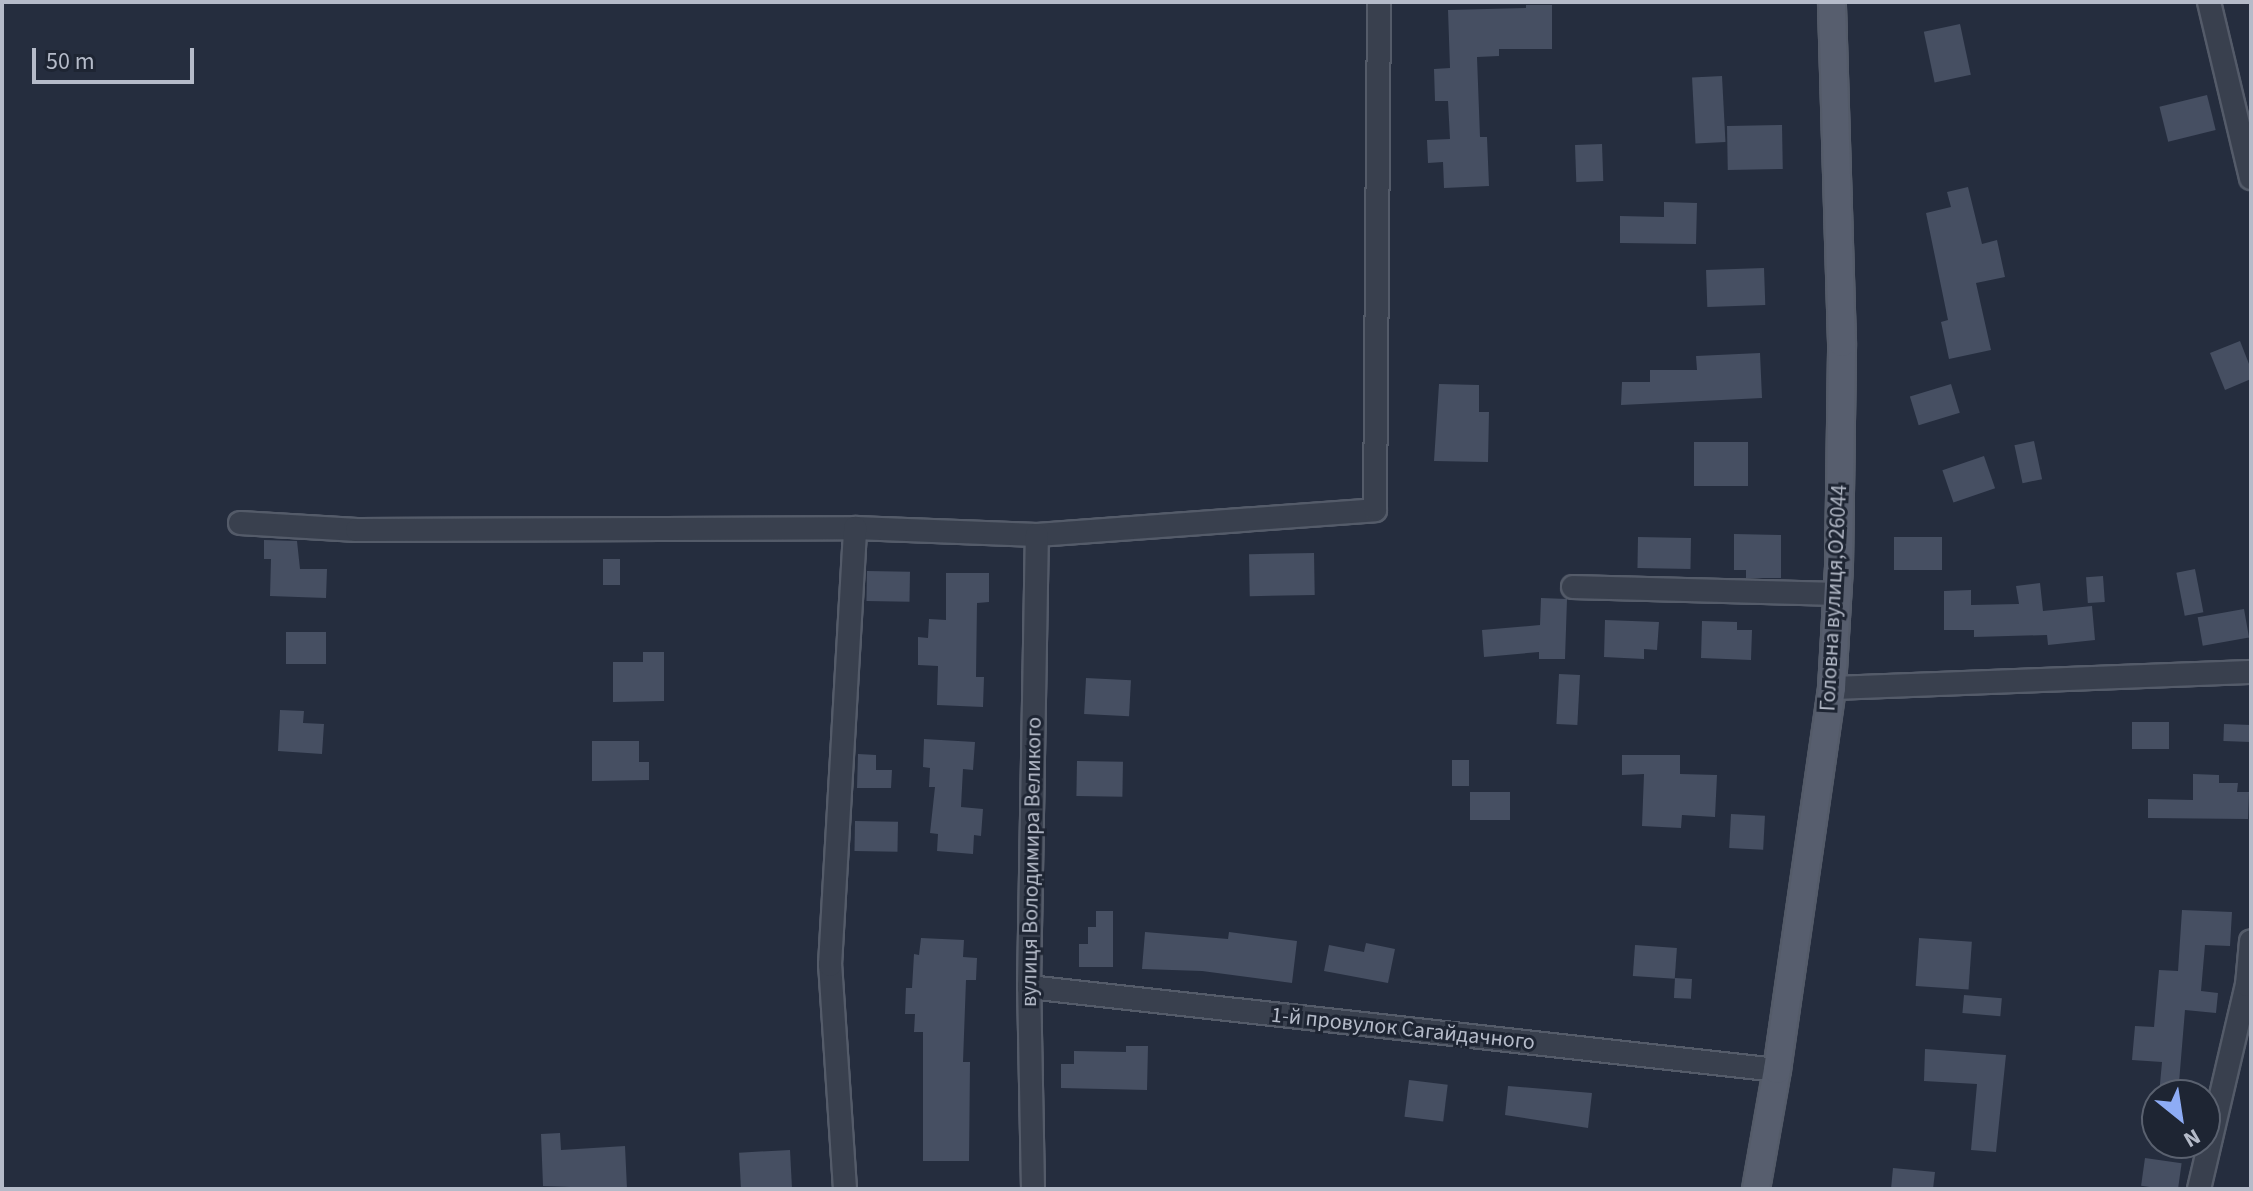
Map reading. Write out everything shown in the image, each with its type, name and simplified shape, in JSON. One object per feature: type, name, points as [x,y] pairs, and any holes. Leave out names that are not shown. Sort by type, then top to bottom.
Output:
[{"type":"main road","name":"Головна вулиця,О26044","points":[[1756,1189],[1777,1070],[1832,688],[1842,343],[1832,2]]},
{"type":"street","points":[[240,523],[357,530],[855,528],[1037,535],[1375,510],[1379,2]]},
{"type":"street","points":[[2209,2],[2251,178]]},
{"type":"street","points":[[845,1189],[830,965],[855,528]]},
{"type":"street","name":"вулиця Володимира Великого","points":[[1033,1189],[1029,987],[1037,535]]},
{"type":"street","points":[[1573,587],[1837,594]]},
{"type":"street","points":[[1832,688],[2249,675]]},
{"type":"street","points":[[2199,1189],[2247,985],[2251,941]]},
{"type":"street","name":"1-й провулок Сагайдачного","points":[[1029,987],[1777,1070]]},
{"type":"building","points":[[1526,5],[1552,5],[1552,49],[1499,49],[1499,56],[1477,57],[1480,137],[1487,137],[1489,186],[1444,188],[1443,162],[1428,163],[1427,140],[1450,139],[1448,101],[1435,101],[1434,69],[1450,68],[1448,10],[1526,8]]},
{"type":"building","points":[[1960,24],[1971,75],[1935,83],[1924,32]]},
{"type":"building","points":[[1722,76],[1725,142],[1695,143],[1692,78]]},
{"type":"building","points":[[2207,95],[2216,130],[2168,142],[2159,107]]},
{"type":"building","points":[[1782,125],[1783,169],[1728,170],[1727,126]]},
{"type":"building","points":[[1602,144],[1603,181],[1576,182],[1575,145]]},
{"type":"building","points":[[1968,187],[1982,244],[1997,240],[2005,277],[1976,283],[1991,350],[1949,359],[1941,322],[1948,320],[1926,213],[1951,207],[1947,192]]},
{"type":"building","points":[[1664,202],[1697,203],[1696,244],[1620,243],[1620,216],[1664,217]]},
{"type":"building","points":[[1764,268],[1765,305],[1707,307],[1706,270]]},
{"type":"building","points":[[2240,341],[2251,369],[2251,379],[2225,390],[2210,353]]},
{"type":"building","points":[[1760,353],[1762,398],[1621,405],[1622,382],[1650,382],[1650,370],[1697,370],[1696,356]]},
{"type":"building","points":[[1439,384],[1479,385],[1479,412],[1489,412],[1488,462],[1434,461]]},
{"type":"building","points":[[1951,384],[1960,413],[1919,425],[1910,397]]},
{"type":"building","points":[[2034,441],[2042,479],[2023,483],[2014,445]]},
{"type":"building","points":[[1694,442],[1748,442],[1748,486],[1694,486]]},
{"type":"building","points":[[1984,456],[1995,488],[1953,502],[1942,470]]},
{"type":"building","points":[[1734,534],[1781,535],[1781,578],[1746,578],[1746,570],[1734,570]]},
{"type":"building","points":[[1638,537],[1691,538],[1690,569],[1637,568]]},
{"type":"building","points":[[1894,537],[1942,537],[1942,570],[1894,570]]},
{"type":"building","points":[[264,540],[297,541],[300,569],[327,569],[326,598],[270,596],[271,559],[264,559]]},
{"type":"building","points":[[1314,553],[1315,595],[1250,596],[1249,554]]},
{"type":"building","points":[[603,559],[620,559],[620,585],[603,585]]},
{"type":"building","points":[[2195,569],[2203,612],[2185,616],[2176,573]]},
{"type":"building","points":[[867,571],[910,572],[909,602],[866,601]]},
{"type":"building","points":[[946,573],[989,573],[989,602],[977,603],[976,677],[984,677],[983,707],[937,705],[938,666],[918,665],[918,637],[928,638],[929,619],[946,620]]},
{"type":"building","points":[[2103,576],[2105,602],[2088,603],[2086,577]]},
{"type":"building","points":[[2040,583],[2043,611],[2092,606],[2095,640],[2048,645],[2047,635],[1974,637],[1974,630],[1944,630],[1944,591],[1971,590],[1971,605],[2019,604],[2016,586]]},
{"type":"building","points":[[1541,598],[1567,599],[1565,659],[1539,659],[1539,652],[1484,657],[1482,630],[1540,625]]},
{"type":"building","points":[[2244,609],[2249,638],[2203,646],[2198,617]]},
{"type":"building","points":[[1605,620],[1659,622],[1657,650],[1644,649],[1644,659],[1604,657]]},
{"type":"building","points":[[1702,621],[1737,622],[1737,630],[1752,630],[1751,660],[1701,658]]},
{"type":"building","points":[[286,632],[326,632],[326,664],[286,664]]},
{"type":"building","points":[[643,652],[664,652],[664,701],[613,702],[613,662],[643,662]]},
{"type":"building","points":[[1559,674],[1580,675],[1577,725],[1556,724]]},
{"type":"building","points":[[1086,678],[1131,680],[1129,716],[1084,714]]},
{"type":"building","points":[[280,710],[304,711],[303,723],[324,724],[322,754],[278,751]]},
{"type":"building","points":[[2132,722],[2169,722],[2169,749],[2132,749]]},
{"type":"building","points":[[2224,724],[2251,725],[2250,742],[2223,741]]},
{"type":"building","points":[[924,739],[975,742],[973,770],[963,769],[961,807],[983,809],[981,836],[974,835],[973,854],[937,851],[938,834],[930,833],[935,787],[929,787],[930,768],[923,767]]},
{"type":"building","points":[[592,741],[639,741],[639,762],[649,762],[649,780],[592,781]]},
{"type":"building","points":[[858,754],[876,755],[876,770],[892,770],[891,788],[857,788]]},
{"type":"building","points":[[1622,755],[1680,755],[1680,774],[1717,775],[1715,817],[1682,815],[1681,828],[1642,826],[1644,774],[1622,775]]},
{"type":"building","points":[[1452,760],[1469,760],[1469,786],[1452,786]]},
{"type":"building","points":[[1077,761],[1123,762],[1122,797],[1076,796]]},
{"type":"building","points":[[2193,774],[2219,775],[2219,783],[2238,783],[2237,792],[2249,792],[2248,819],[2148,818],[2148,799],[2193,800]]},
{"type":"building","points":[[1470,792],[1510,792],[1510,820],[1470,820]]},
{"type":"building","points":[[1731,814],[1765,816],[1763,850],[1729,848]]},
{"type":"building","points":[[855,821],[898,822],[897,852],[854,851]]},
{"type":"building","points":[[2182,910],[2232,912],[2230,946],[2205,945],[2201,991],[2218,993],[2216,1013],[2185,1010],[2179,1079],[2160,1079],[2162,1062],[2132,1060],[2135,1026],[2154,1027],[2159,970],[2178,971]]},
{"type":"building","points":[[1096,911],[1113,911],[1113,967],[1079,967],[1079,944],[1088,944],[1088,927],[1096,927]]},
{"type":"building","points":[[1145,932],[1228,939],[1229,932],[1297,941],[1292,983],[1202,971],[1142,969]]},
{"type":"building","points":[[921,938],[964,940],[963,957],[977,958],[976,980],[966,980],[963,1062],[970,1062],[969,1161],[923,1161],[923,1032],[914,1032],[915,1014],[905,1014],[906,988],[912,988],[914,954],[919,955]]},
{"type":"building","points":[[1919,938],[1972,942],[1969,990],[1916,986]]},
{"type":"building","points":[[1366,943],[1395,949],[1388,983],[1324,971],[1329,945],[1364,952]]},
{"type":"building","points":[[1635,945],[1677,948],[1675,979],[1633,976]]},
{"type":"building","points":[[1675,978],[1692,979],[1691,999],[1674,998]]},
{"type":"building","points":[[1964,995],[2002,998],[2000,1016],[1962,1013]]},
{"type":"building","points":[[1126,1046],[1148,1046],[1147,1090],[1061,1088],[1061,1064],[1074,1064],[1074,1051],[1126,1052]]},
{"type":"building","points":[[1925,1049],[2006,1055],[1996,1152],[1971,1150],[1977,1084],[1924,1081]]},
{"type":"building","points":[[1409,1080],[1448,1085],[1443,1121],[1404,1117]]},
{"type":"building","points":[[1508,1086],[1592,1093],[1588,1128],[1505,1115]]},
{"type":"building","points":[[560,1133],[561,1150],[625,1146],[627,1189],[543,1186],[541,1134]]},
{"type":"building","points":[[790,1150],[792,1189],[741,1189],[739,1153]]},
{"type":"building","points":[[2145,1159],[2182,1163],[2178,1189],[2141,1186]]},
{"type":"building","points":[[1893,1168],[1935,1172],[1933,1189],[1891,1189]]}]
